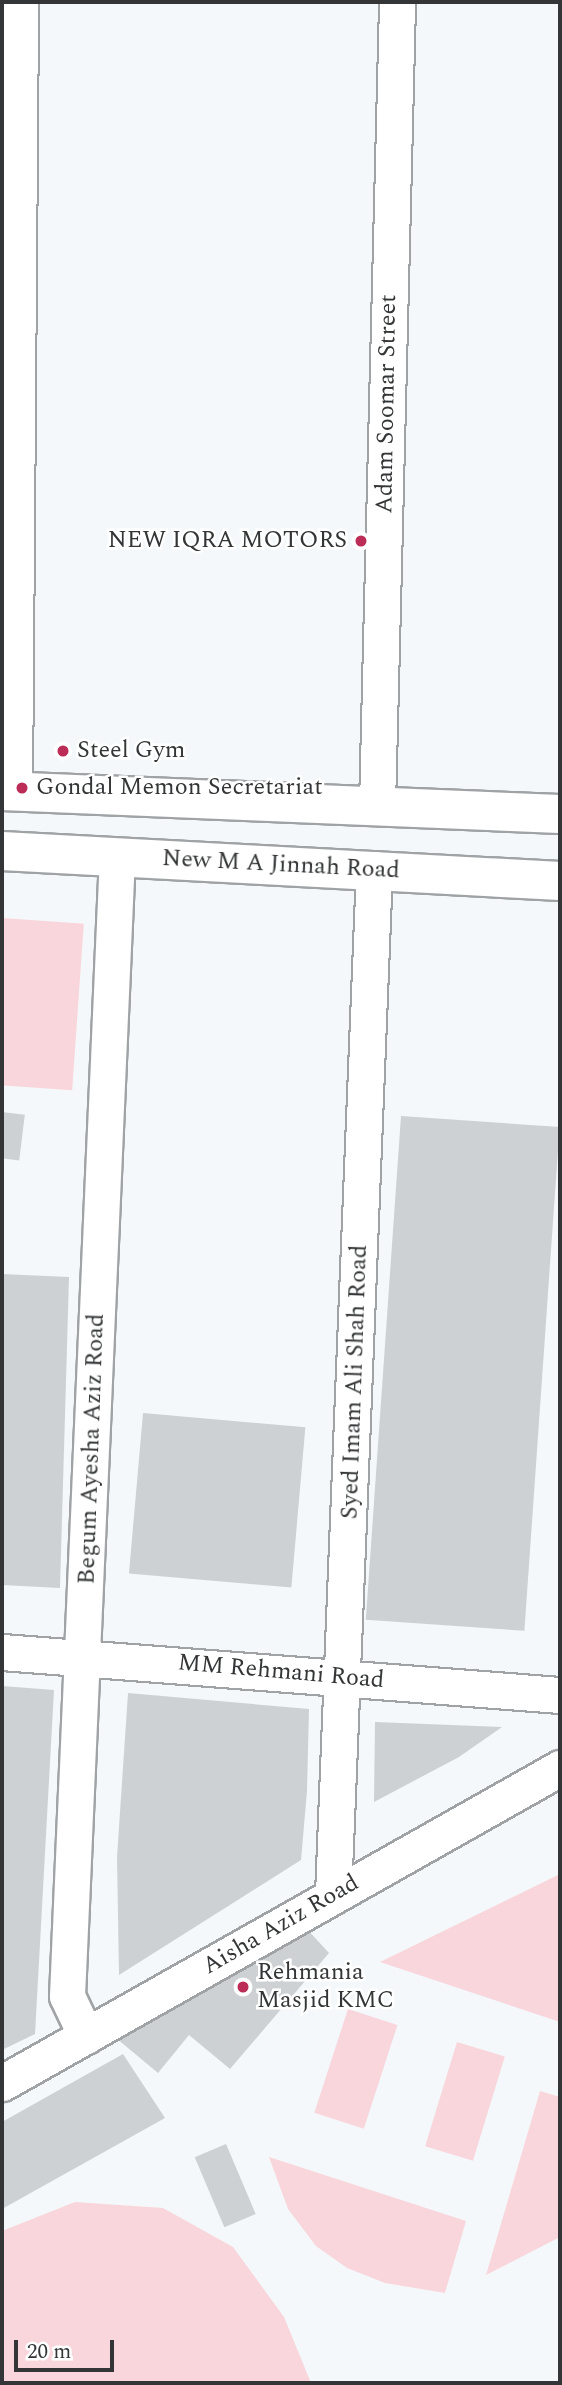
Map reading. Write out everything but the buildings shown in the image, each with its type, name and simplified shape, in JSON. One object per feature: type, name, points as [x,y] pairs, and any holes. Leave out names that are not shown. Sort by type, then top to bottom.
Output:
[{"type":"main road","points":[[8,791],[560,814]]},
{"type":"main road","name":"New M A Jinnah Road","points":[[2,851],[560,881]]},
{"type":"street","points":[[8,791],[20,2]]},
{"type":"street","name":"Adam Soomar Street","points":[[377,805],[397,2]]},
{"type":"street","name":"Begum Ayesha Aziz Road","points":[[86,2036],[67,1996],[117,857]]},
{"type":"street","name":"Syed Imam Ali Shah Road","points":[[333,1895],[344,1677],[374,869]]},
{"type":"street","name":"MM Rehmani Road","points":[[2,1652],[560,1695]]},
{"type":"street","name":"Aisha Aziz Road","points":[[2,2083],[560,1768]]},
{"type":"shaded area","points":[[2,918],[84,924],[72,1090],[2,1085]]},
{"type":"shaded area","points":[[560,1874],[560,2022],[380,1962]]},
{"type":"shaded area","points":[[348,2009],[397,2025],[364,2129],[314,2113]]},
{"type":"shaded area","points":[[457,2042],[505,2057],[473,2161],[425,2146]]},
{"type":"shaded area","points":[[540,2091],[560,2097],[560,2237],[486,2275]]},
{"type":"shaded area","points":[[269,2157],[466,2221],[445,2293],[385,2283],[347,2268],[316,2246],[288,2209]]},
{"type":"shaded area","points":[[75,2202],[163,2208],[233,2247],[284,2317],[311,2383],[2,2383],[2,2231]]},
{"type":"place","name":"NEW IQRA MOTORS","points":[[361,541]]},
{"type":"place","name":"Steel Gym","points":[[63,751]]},
{"type":"place","name":"Gondal Memon Secretariat","points":[[22,788]]},
{"type":"place","name":"Rehmania Masjid KMC","points":[[243,1987]]}]
